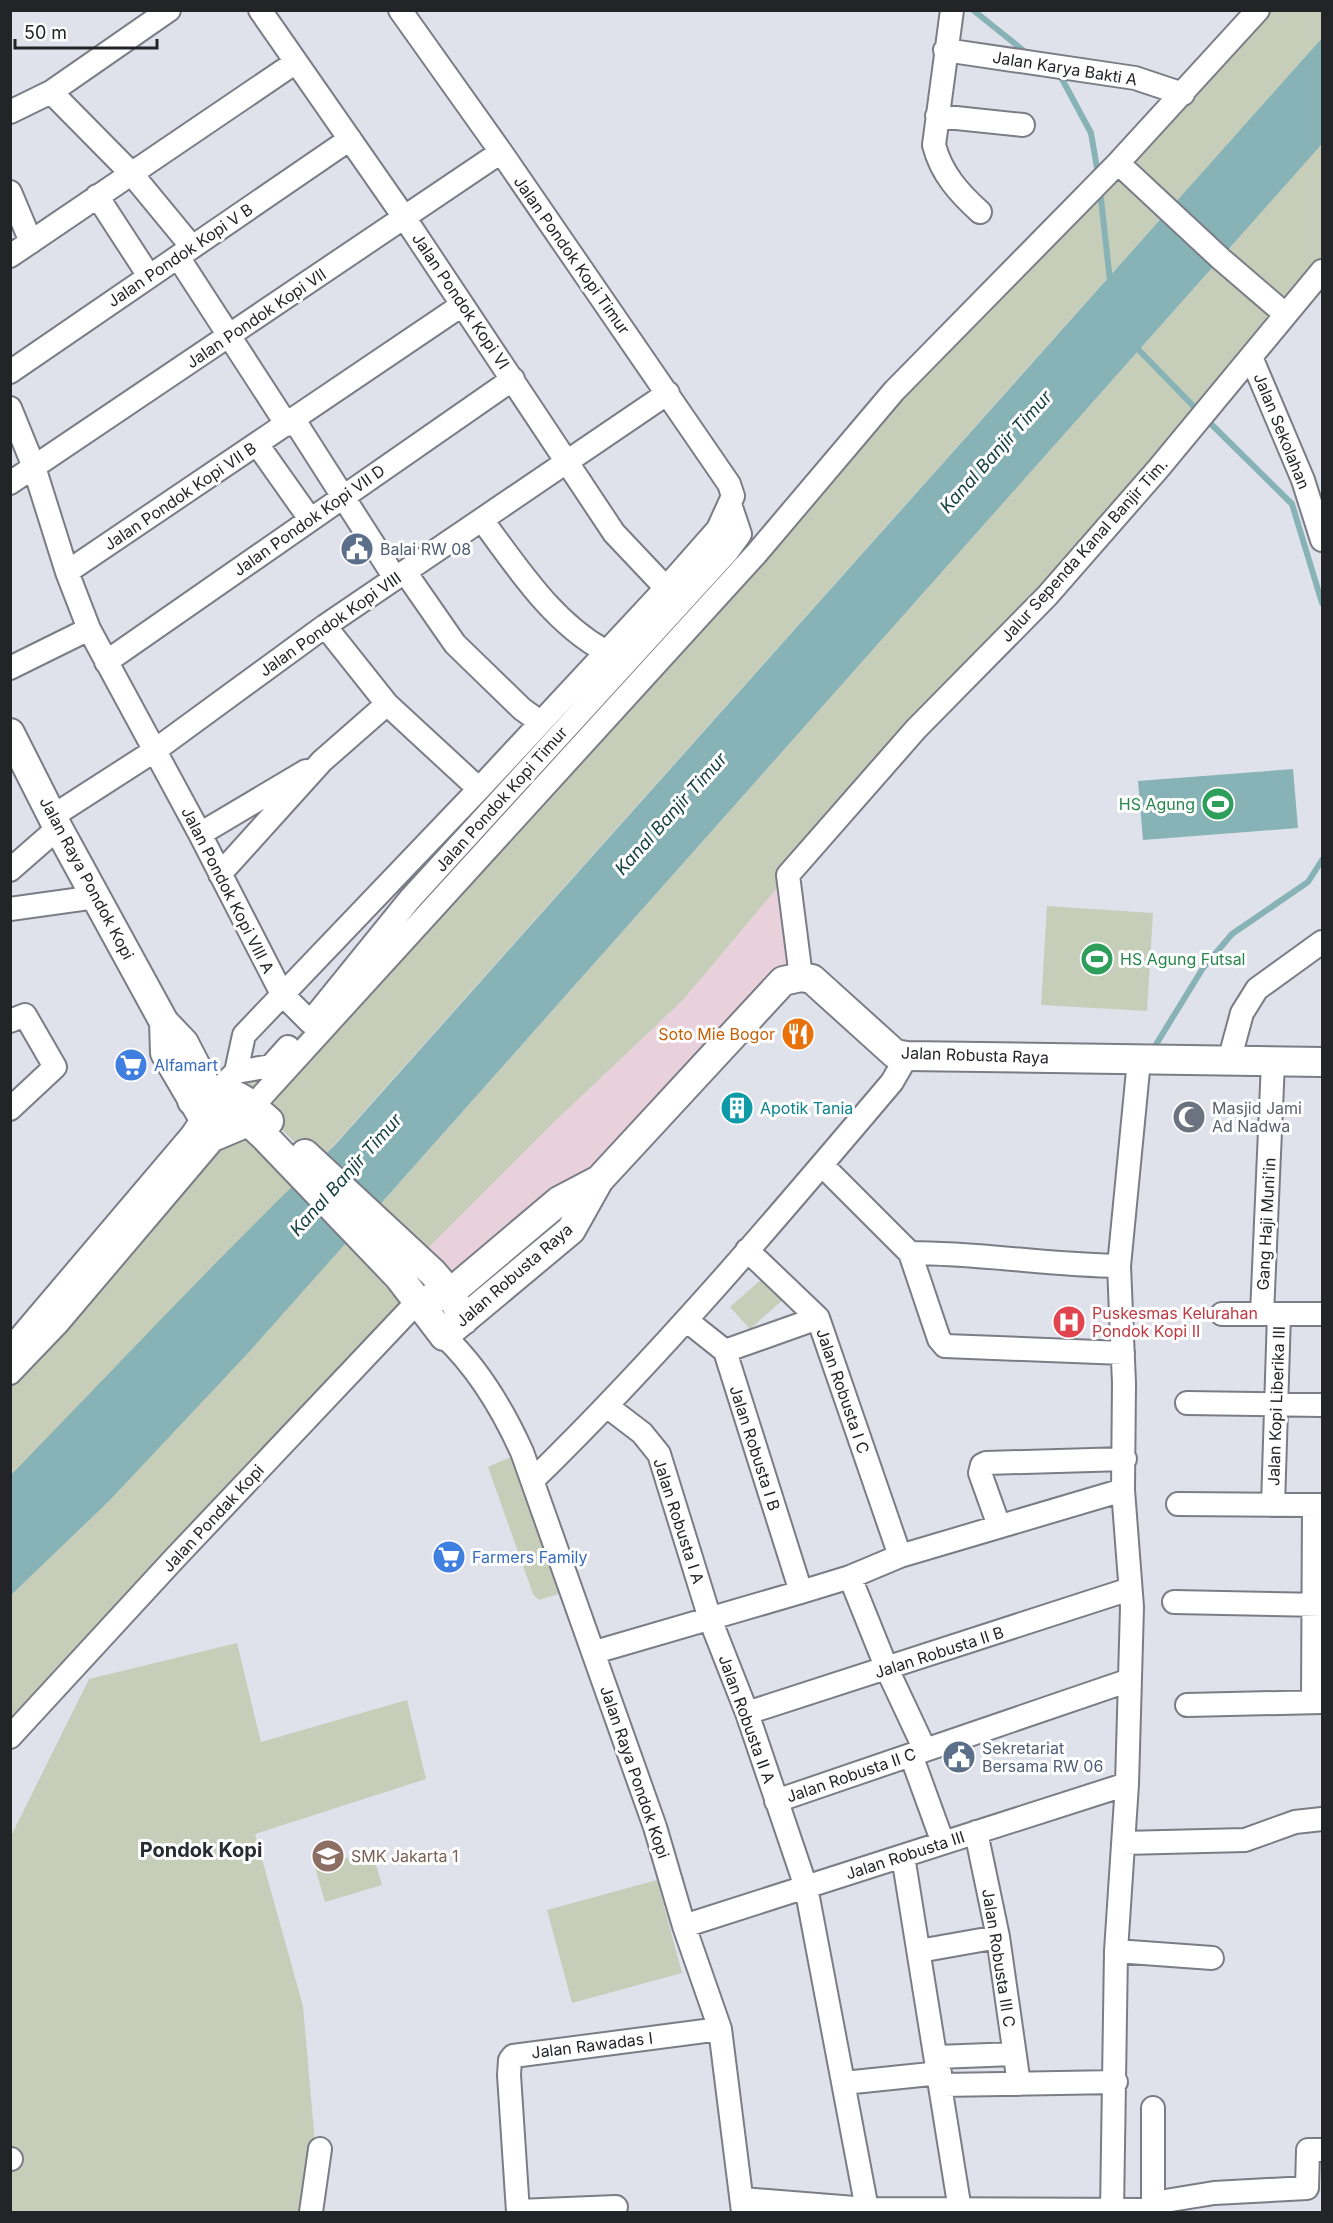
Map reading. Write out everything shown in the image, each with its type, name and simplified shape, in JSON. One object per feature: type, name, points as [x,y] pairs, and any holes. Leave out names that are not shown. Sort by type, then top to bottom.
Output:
[{"type":"main road","name":"Jalan Raya Pondok Kopi","points":[[10,733],[55,822],[164,1022],[165,1053],[214,1098],[235,1095],[263,1128],[409,1268],[450,1293],[456,1336]]},
{"type":"main road","name":"Jalan Robusta Raya","points":[[456,1336],[570,1230],[599,1180],[783,981],[801,977],[812,979],[895,1054],[907,1056],[1323,1062]]},
{"type":"main road","points":[[10,1326],[181,1125],[214,1098]]},
{"type":"main road","points":[[10,1354],[195,1137],[214,1098]]},
{"type":"main road","name":"Jalan Robusta Raya","points":[[418,1302],[450,1293],[559,1201],[599,1180]]},
{"type":"main road","name":"Jalan Raya Pondok Kopi","points":[[409,1268],[418,1302],[456,1336]]},
{"type":"street","points":[[10,112],[51,92],[169,10]]},
{"type":"street","name":"Jalan Pondok Kopi VI","points":[[260,10],[513,379],[614,533],[666,588]]},
{"type":"street","name":"Jalan Pondok Kopi Timur","points":[[214,1098],[244,1035],[479,789],[666,588],[718,528],[733,496],[729,484],[668,393],[501,152],[399,10]]},
{"type":"street","points":[[951,13],[934,145],[938,162],[960,192],[980,212]]},
{"type":"street","points":[[261,1096],[756,554],[894,391],[1085,197],[1124,169],[1247,14]]},
{"type":"street","name":"Jalan Karya Bakti A","points":[[945,50],[1135,78],[1183,94]]},
{"type":"street","points":[[10,256],[296,62]]},
{"type":"street","points":[[51,92],[131,173],[185,252],[229,336],[400,575],[455,644],[522,709],[540,722]]},
{"type":"street","points":[[937,116],[1023,125]]},
{"type":"street","name":"Jalan Pondok Kopi V B","points":[[10,372],[350,139]]},
{"type":"street","name":"Jalan Pondok Kopi VII","points":[[10,483],[501,152]]},
{"type":"street","points":[[1124,169],[1278,308]]},
{"type":"street","points":[[10,192],[31,242]]},
{"type":"street","points":[[97,196],[149,276]]},
{"type":"street","name":"Jalur Sependa Kanal Banjir Tim.","points":[[801,977],[788,875],[916,729],[1047,597],[1251,357],[1278,308],[1323,271]]},
{"type":"street","name":"Jalan Pondok Kopi VII B","points":[[67,572],[462,305]]},
{"type":"street","name":"Jalan Sekolahan","points":[[1251,357],[1304,480],[1323,540]]},
{"type":"street","name":"Jalan Pondok Kopi VII D","points":[[106,662],[513,379]]},
{"type":"street","name":"Jalan Pondok Kopi VIII","points":[[10,870],[55,822],[325,626],[668,393]]},
{"type":"street","name":"Jalan Pondok Kopi VIII A","points":[[10,408],[34,467],[67,572],[89,629],[200,834],[282,994],[310,1022]]},
{"type":"street","points":[[256,444],[310,519]]},
{"type":"street","name":"Jalan Pondok Kopi Timur","points":[[214,1098],[271,1066],[310,1022],[410,899],[727,552],[740,534],[730,504]]},
{"type":"street","points":[[482,520],[530,585],[585,640],[605,651]]},
{"type":"street","points":[[325,626],[387,704],[479,789]]},
{"type":"street","points":[[10,668],[89,629]]},
{"type":"street","points":[[220,874],[276,800],[387,704]]},
{"type":"street","points":[[200,834],[276,800]]},
{"type":"street","points":[[12,905],[96,897]]},
{"type":"street","points":[[1229,1061],[1242,1013],[1257,989],[1323,942]]},
{"type":"street","points":[[10,1021],[25,1015],[56,1067],[10,1109]]},
{"type":"street","points":[[533,1480],[608,1407],[686,1320],[892,1082],[907,1056]]},
{"type":"street","points":[[1112,2211],[1116,2082],[1116,1951],[1124,1843],[1130,1680],[1130,1589],[1123,1490],[1125,1459],[1119,1266],[1148,1060]]},
{"type":"street","name":"Gang Haji Muni'in","points":[[1270,1314],[1273,1062]]},
{"type":"street","points":[[10,1373],[63,1316],[213,1140],[263,1128]]},
{"type":"street","points":[[822,1165],[910,1253],[939,1339],[945,1346],[1123,1353]]},
{"type":"street","name":"Jalan Robusta I C","points":[[747,1250],[818,1318],[900,1556]]},
{"type":"street","points":[[910,1253],[949,1253],[1062,1265],[1119,1266]]},
{"type":"street","name":"Jalan Pondak Kopi","points":[[10,1737],[418,1302]]},
{"type":"street","points":[[1222,1314],[1270,1314]]},
{"type":"street","name":"Jalan Kopi Liberika III","points":[[1273,1505],[1276,1404],[1270,1314],[1323,1314]]},
{"type":"street","points":[[686,1320],[725,1351],[818,1318]]},
{"type":"street","name":"Jalan Raya Pondok Kopi","points":[[456,1336],[505,1415],[533,1480],[655,1827],[684,1926],[720,2029],[743,2206]]},
{"type":"street","name":"Jalan Robusta I B","points":[[725,1351],[801,1592]]},
{"type":"street","points":[[1187,1403],[1323,1405]]},
{"type":"street","name":"Jalan Robusta I A","points":[[608,1407],[642,1433],[659,1454],[710,1619]]},
{"type":"street","points":[[999,1526],[980,1473],[982,1465],[986,1463],[1125,1459]]},
{"type":"street","points":[[595,1652],[850,1577],[900,1556],[1123,1490]]},
{"type":"street","points":[[1178,1504],[1318,1505],[1318,1702],[1187,1705]]},
{"type":"street","points":[[850,1577],[918,1753],[942,1843]]},
{"type":"street","name":"Jalan Robusta II B","points":[[747,1713],[1130,1589]]},
{"type":"street","points":[[1174,1602],[1318,1605]]},
{"type":"street","name":"Jalan Robusta II A","points":[[710,1619],[747,1713],[806,1887],[867,2210]]},
{"type":"street","name":"Jalan Robusta II C","points":[[776,1801],[1130,1680]]},
{"type":"street","name":"Jalan Robusta III","points":[[684,1926],[1127,1784]]},
{"type":"street","points":[[1124,1843],[1245,1840],[1294,1821],[1323,1819]]},
{"type":"street","name":"Jalan Robusta III C","points":[[976,1832],[998,1937],[1019,2084]]},
{"type":"street","points":[[903,1856],[960,2210]]},
{"type":"street","points":[[919,1951],[998,1937]]},
{"type":"street","points":[[1116,1951],[1212,1958]]},
{"type":"street","name":"Jalan Rawadas I","points":[[518,2212],[509,2087],[510,2060],[513,2056],[720,2029]]},
{"type":"street","points":[[844,2083],[939,2072],[1014,2054]]},
{"type":"street","points":[[939,2072],[1019,2084],[1116,2082]]},
{"type":"street","points":[[1149,2209],[1153,2108]]},
{"type":"street","points":[[311,2212],[320,2149]]},
{"type":"street","points":[[743,2206],[898,2211],[1149,2209],[1214,2193],[1307,2188],[1308,2150],[1323,2150]]},
{"type":"street","points":[[518,2212],[616,2207]]},
{"type":"shaded area","points":[[788,875],[801,977],[599,1180],[450,1293],[418,1258],[553,1123],[683,1000]]},
{"type":"green space","points":[[1262,11],[1322,11],[1322,38],[317,1164],[229,1078],[271,1066],[740,534],[756,554]]},
{"type":"green space","points":[[1322,144],[1322,271],[788,875],[683,1000],[553,1123],[418,1258],[369,1217]]},
{"type":"green space","name":"HS Agung Futsal","points":[[1047,906],[1153,913],[1147,1011],[1041,1005]]},
{"type":"green space","points":[[219,1111],[418,1301],[11,1737],[11,1354]]},
{"type":"green space","points":[[765,1276],[785,1298],[750,1329],[730,1307]]},
{"type":"green space","points":[[522,1452],[571,1590],[539,1600],[533,1594],[488,1467]]},
{"type":"green space","points":[[237,1643],[261,1742],[407,1700],[426,1779],[255,1834],[303,2006],[318,2178],[312,2212],[11,2212],[10,1838],[89,1679]]},
{"type":"green space","points":[[372,1851],[382,1885],[325,1902],[315,1867]]},
{"type":"green space","points":[[657,1880],[682,1973],[572,2003],[547,1910]]},
{"type":"water","name":"Kanal Banjir Timur","points":[[1322,38],[1322,144],[249,1352],[109,1501],[11,1595],[11,1475],[211,1268],[334,1146]]},
{"type":"water","name":"HS Agung","points":[[1293,769],[1298,828],[1143,840],[1138,781]]},
{"type":"waterway","points":[[973,10],[1029,55]]},
{"type":"waterway","points":[[1057,75],[1062,79],[1091,133],[1098,174]]},
{"type":"waterway","points":[[1100,190],[1110,281]]},
{"type":"waterway","points":[[1135,346],[1199,412]]},
{"type":"waterway","points":[[1206,419],[1292,504],[1322,603]]},
{"type":"waterway","points":[[1152,1051],[1203,968],[1232,934],[1308,882],[1322,860]]},
{"type":"place","name":"Balai RW 08","points":[[357,549]]},
{"type":"place","name":"HS Agung","points":[[1218,804]]},
{"type":"place","name":"HS Agung Futsal","points":[[1097,959]]},
{"type":"place","name":"Soto Mie Bogor","points":[[798,1034]]},
{"type":"place","name":"Alfamart","points":[[131,1065]]},
{"type":"place","name":"Apotik Tania","points":[[737,1108]]},
{"type":"place","name":"Masjid Jami Ad Nadwa","points":[[1189,1117]]},
{"type":"place","name":"Puskesmas Kelurahan Pondok Kopi II","points":[[1069,1322]]},
{"type":"place","name":"Farmers Family","points":[[449,1557]]},
{"type":"place","name":"Sekretariat Bersama RW 06","points":[[959,1757]]},
{"type":"place","name":"SMK Jakarta 1","points":[[328,1856]]},
{"type":"district","name":"Pondok Kopi","points":[[201,1850]]}]
